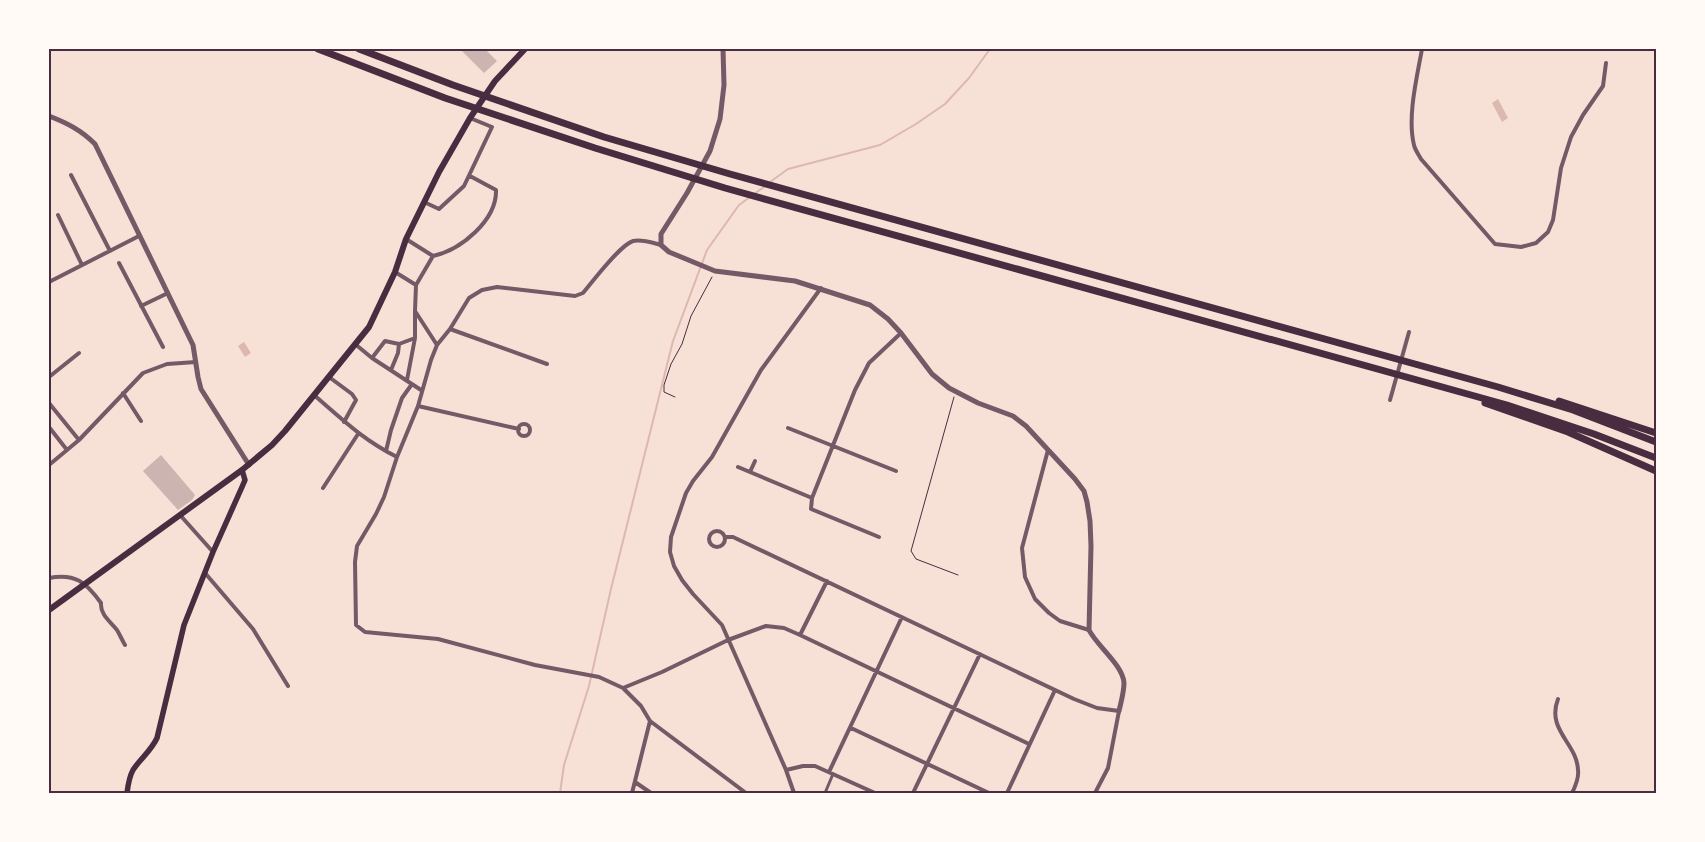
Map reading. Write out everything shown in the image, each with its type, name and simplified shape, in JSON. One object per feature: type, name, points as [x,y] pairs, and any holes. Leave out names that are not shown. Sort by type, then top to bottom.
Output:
[{"type":"highway","points":[[318,49],[445,98],[595,148],[716,185],[1538,414],[1656,458]]},
{"type":"highway","points":[[359,49],[453,85],[604,137],[730,174],[1484,383],[1572,410],[1656,442]]},
{"type":"highway","points":[[1392,373],[1540,422],[1656,471]]},
{"type":"highway","points":[[1484,383],[1524,391],[1571,404],[1656,433]]},
{"type":"main road","points":[[49,610],[249,465],[272,445],[369,327],[395,272],[406,239],[438,172],[470,118],[495,81],[525,49]]},
{"type":"main road","points":[[127,793],[130,776],[134,768],[150,752],[157,738],[184,625],[213,552],[245,480],[242,470]]},
{"type":"street","points":[[661,245],[661,234],[687,193],[710,151],[720,119],[724,85],[723,49]]},
{"type":"street","points":[[1422,49],[1413,114],[1414,146],[1421,159],[1495,244],[1521,247],[1536,243],[1548,232],[1553,220],[1557,186],[1568,143],[1583,115],[1603,86],[1606,63]]},
{"type":"street","points":[[49,116],[68,123],[85,133],[95,144],[193,345],[201,388],[249,465]]},
{"type":"street","points":[[424,202],[439,209],[464,186],[470,176],[492,126],[470,118]]},
{"type":"street","points":[[71,175],[110,251]]},
{"type":"street","points":[[406,239],[433,256],[440,255],[468,239],[481,227],[496,200],[496,190],[470,176]]},
{"type":"street","points":[[58,215],[82,265]]},
{"type":"street","points":[[49,282],[139,236]]},
{"type":"street","points":[[746,793],[650,720],[641,706],[623,688],[599,677],[535,665],[438,639],[366,632],[359,629],[356,625],[355,562],[357,546],[380,506],[397,457],[418,406],[421,390],[437,345],[450,329],[469,298],[482,290],[497,287],[575,296],[583,293],[624,246],[634,241],[650,242],[661,245],[669,252],[715,271],[795,282],[820,288],[870,306],[888,319],[901,333],[932,374],[955,392],[978,403],[1014,416],[1026,426],[1075,479],[1088,502],[1091,546],[1089,630],[1092,637],[1120,672],[1124,681],[1108,768],[1095,793]]},
{"type":"street","points":[[406,380],[414,340],[416,285],[433,256]]},
{"type":"street","points":[[119,263],[163,347]]},
{"type":"street","points":[[395,272],[416,285]]},
{"type":"street","points":[[794,793],[786,770],[722,625],[682,580],[674,566],[670,552],[672,532],[686,493],[693,481],[712,458],[761,370],[820,288]]},
{"type":"street","points":[[141,306],[168,293]]},
{"type":"street","points":[[415,311],[437,345]]},
{"type":"street","points":[[450,329],[547,364]]},
{"type":"street","points":[[1390,400],[1409,332]]},
{"type":"street","points":[[879,537],[811,509],[812,498],[855,390],[869,363],[901,333]]},
{"type":"street","points":[[372,358],[385,341],[399,344],[414,340]]},
{"type":"street","points":[[354,344],[421,390]]},
{"type":"street","points":[[391,370],[398,353],[399,344]]},
{"type":"street","points":[[49,376],[80,353]]},
{"type":"street","points":[[49,465],[78,440],[144,373],[167,364],[196,362]]},
{"type":"street","points":[[328,376],[352,394],[356,400],[344,422]]},
{"type":"street","points":[[386,451],[402,398],[412,384]]},
{"type":"street","points":[[123,393],[141,421]]},
{"type":"street","points":[[314,395],[358,434],[397,457]]},
{"type":"street","points":[[49,404],[78,440]]},
{"type":"street","points":[[418,406],[519,429]]},
{"type":"street","points":[[49,427],[67,450]]},
{"type":"street","points":[[788,428],[896,471]]},
{"type":"street","points":[[323,488],[358,434]]},
{"type":"street","points":[[1048,450],[1022,548],[1024,578],[1035,599],[1048,614],[1060,621],[1089,630]]},
{"type":"street","points":[[750,472],[755,461]]},
{"type":"street","points":[[738,467],[812,498]]},
{"type":"street","points":[[180,515],[213,552]]},
{"type":"street","points":[[718,530],[723,532],[725,537],[724,543],[718,547],[712,546],[709,539],[712,532],[718,530]]},
{"type":"street","points":[[725,537],[733,537],[1055,690],[1097,708],[1119,711]]},
{"type":"street","points":[[206,573],[253,629],[288,686]]},
{"type":"street","points":[[49,578],[68,576],[91,589],[101,603],[102,614],[118,632],[124,645]]},
{"type":"street","points":[[800,635],[827,581]]},
{"type":"street","points":[[825,793],[831,772],[902,617]]},
{"type":"street","points":[[623,688],[662,672],[728,640],[766,626],[784,628],[1029,744]]},
{"type":"street","points":[[913,793],[980,654]]},
{"type":"street","points":[[1006,793],[1055,690]]},
{"type":"street","points":[[1558,699],[1555,720],[1561,735],[1574,754],[1579,771],[1572,793]]},
{"type":"street","points":[[632,793],[650,720]]},
{"type":"street","points":[[851,728],[989,793]]},
{"type":"street","points":[[786,770],[803,766],[815,766],[874,793]]},
{"type":"street","points":[[635,782],[651,793]]},
{"type":"path","points":[[675,397],[664,392],[664,385],[671,364],[682,344],[690,316],[715,271]]},
{"type":"path","points":[[955,392],[911,551],[916,559],[958,575]]},
{"type":"shaded area","points":[[1498,99],[1508,118],[1502,122],[1492,103]]},
{"type":"shaded area","points":[[244,342],[251,353],[245,357],[238,346]]},
{"type":"building","points":[[460,49],[485,49],[497,61],[484,73]]},
{"type":"building","points":[[161,455],[195,495],[192,500],[178,510],[143,471]]},
{"type":"waterway","points":[[770,182],[788,169],[880,145],[916,124],[945,104],[969,78],[990,49]]},
{"type":"waterway","points":[[754,194],[764,187]]},
{"type":"waterway","points":[[560,793],[564,765],[589,686],[611,589],[673,341],[707,250],[739,205],[750,197]]}]
